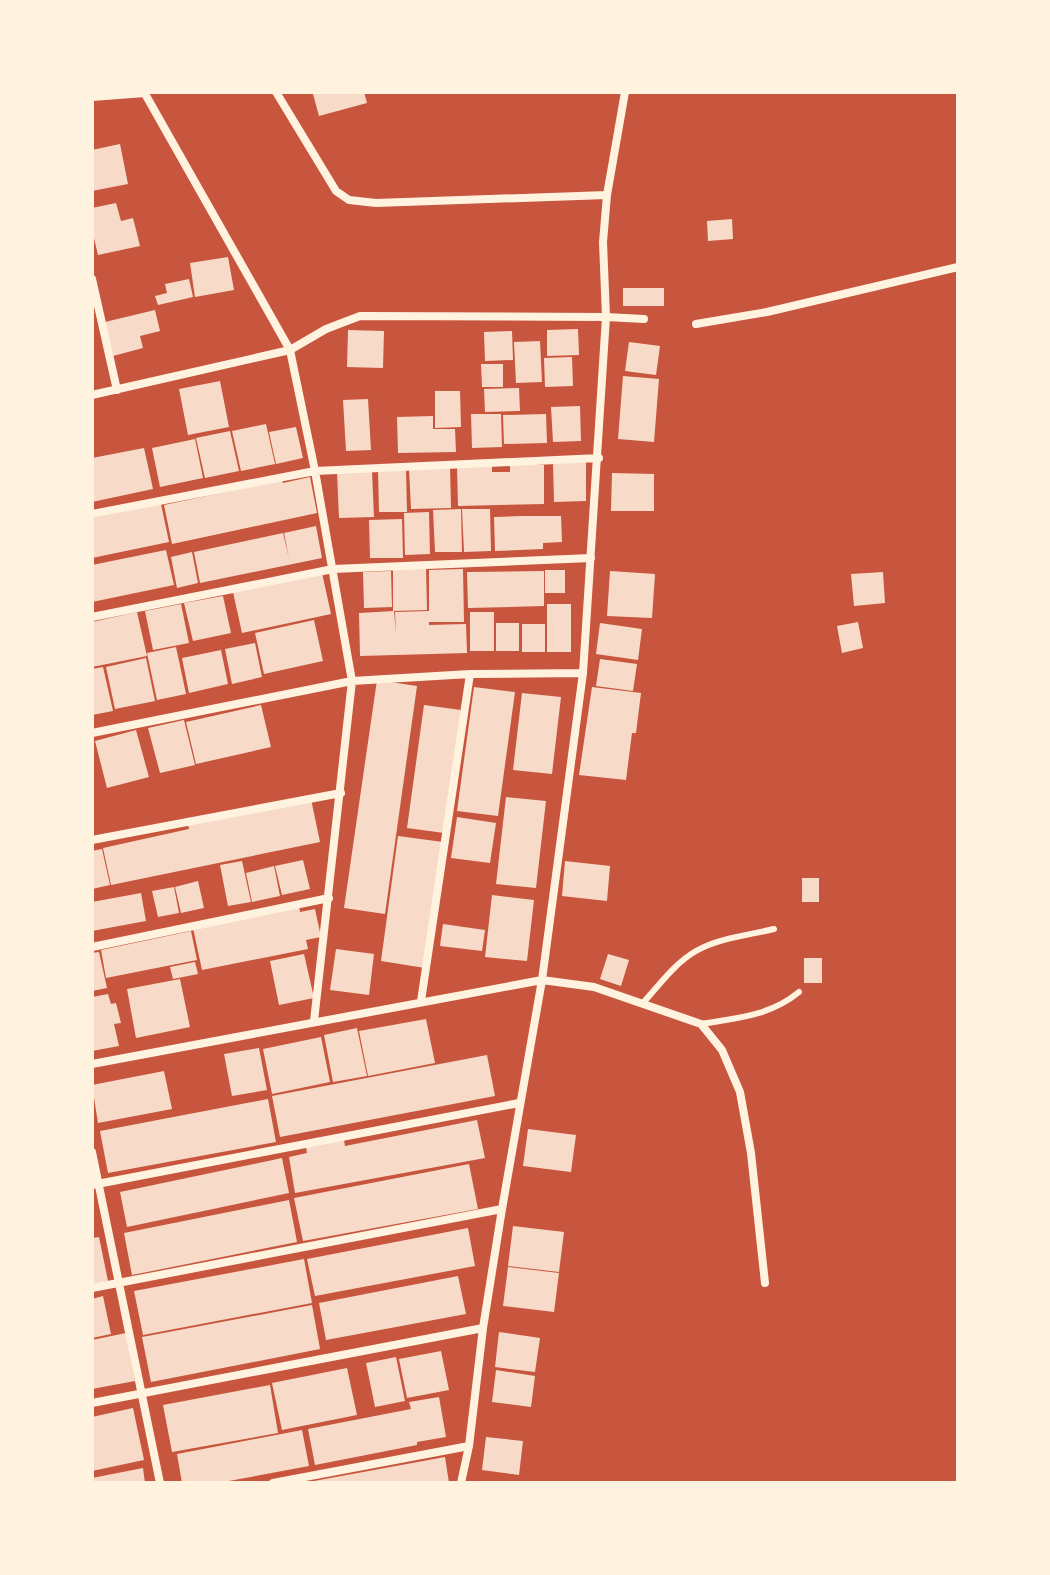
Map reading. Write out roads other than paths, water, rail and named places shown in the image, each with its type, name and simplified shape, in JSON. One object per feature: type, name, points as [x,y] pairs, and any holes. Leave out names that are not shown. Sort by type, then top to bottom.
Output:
[{"type":"street","points":[[92,97],[145,92],[290,350],[352,681],[314,1021]]},
{"type":"street","points":[[276,92],[336,191],[349,200],[376,203],[607,195]]},
{"type":"street","points":[[461,1483],[519,1103],[542,980],[583,673],[606,317],[603,242],[607,195],[625,92]]},
{"type":"street","points":[[696,324],[767,312],[958,267]]},
{"type":"street","points":[[92,279],[117,390]]},
{"type":"street","points":[[92,395],[290,350],[326,329],[360,316],[644,319]]},
{"type":"street","points":[[92,514],[315,471],[599,458]]},
{"type":"street","points":[[92,617],[333,569],[591,558]]},
{"type":"street","points":[[92,733],[352,681],[470,674],[583,673]]},
{"type":"street","points":[[421,1001],[470,674]]},
{"type":"street","points":[[92,840],[341,793]]},
{"type":"street","points":[[92,947],[329,898]]},
{"type":"street","points":[[92,1064],[542,980],[594,987],[701,1024],[722,1050],[740,1092],[751,1153],[765,1283]]},
{"type":"street","points":[[95,1184],[519,1103]]},
{"type":"street","points":[[92,1152],[95,1184],[120,1282],[160,1483]]},
{"type":"street","points":[[92,1288],[502,1209]]},
{"type":"street","points":[[92,1403],[483,1328]]},
{"type":"street","points":[[273,1483],[469,1446]]},
{"type":"lane","points":[[643,1003],[694,952],[710,944],[774,929]]},
{"type":"lane","points":[[701,1024],[782,1007],[799,992]]}]
